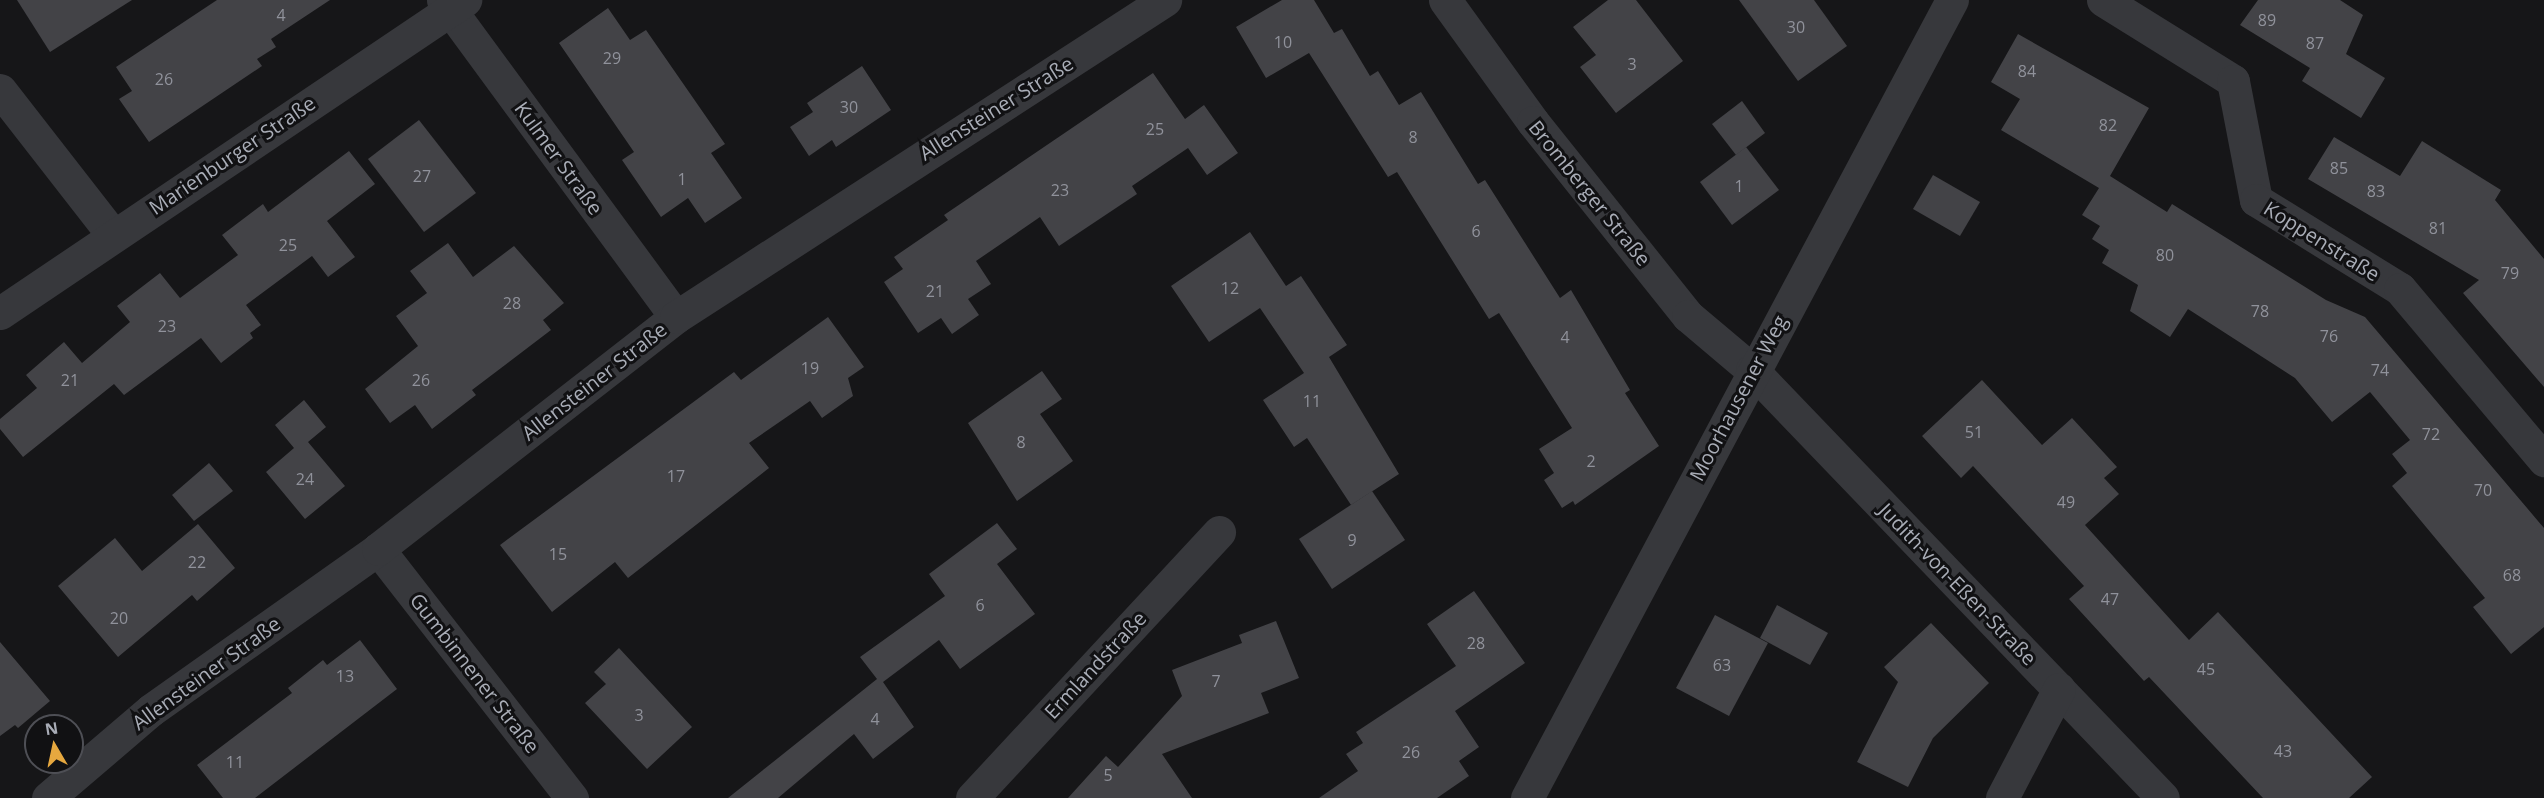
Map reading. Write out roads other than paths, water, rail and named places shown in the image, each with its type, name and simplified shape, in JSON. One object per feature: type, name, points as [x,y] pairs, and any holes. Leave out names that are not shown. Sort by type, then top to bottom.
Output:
[{"type":"street","name":"Allensteiner Straße","points":[[48,798],[151,710],[378,549],[676,317],[1166,0]]},
{"type":"street","name":"Bromberger Straße","points":[[1445,0],[1533,122],[1688,316],[1752,370]]},
{"type":"street","name":"Moorhausener Weg","points":[[1527,798],[1752,370],[1952,0]]},
{"type":"street","name":"Koppenstraße","points":[[2103,0],[2233,81],[2256,200],[2400,289],[2544,460]]},
{"type":"street","name":"Kulmer Straße","points":[[453,3],[676,317]]},
{"type":"street","name":"Marienburger Straße","points":[[0,313],[453,3]]},
{"type":"street","points":[[0,90],[113,235]]},
{"type":"street","name":"Judith-von-Eßen-Straße","points":[[1752,370],[2163,798]]},
{"type":"street","name":"Ermlandstraße","points":[[972,798],[1220,532]]},
{"type":"street","name":"Gumbinnener Straße","points":[[378,549],[572,798]]},
{"type":"street","points":[[2002,798],[2060,689]]}]
